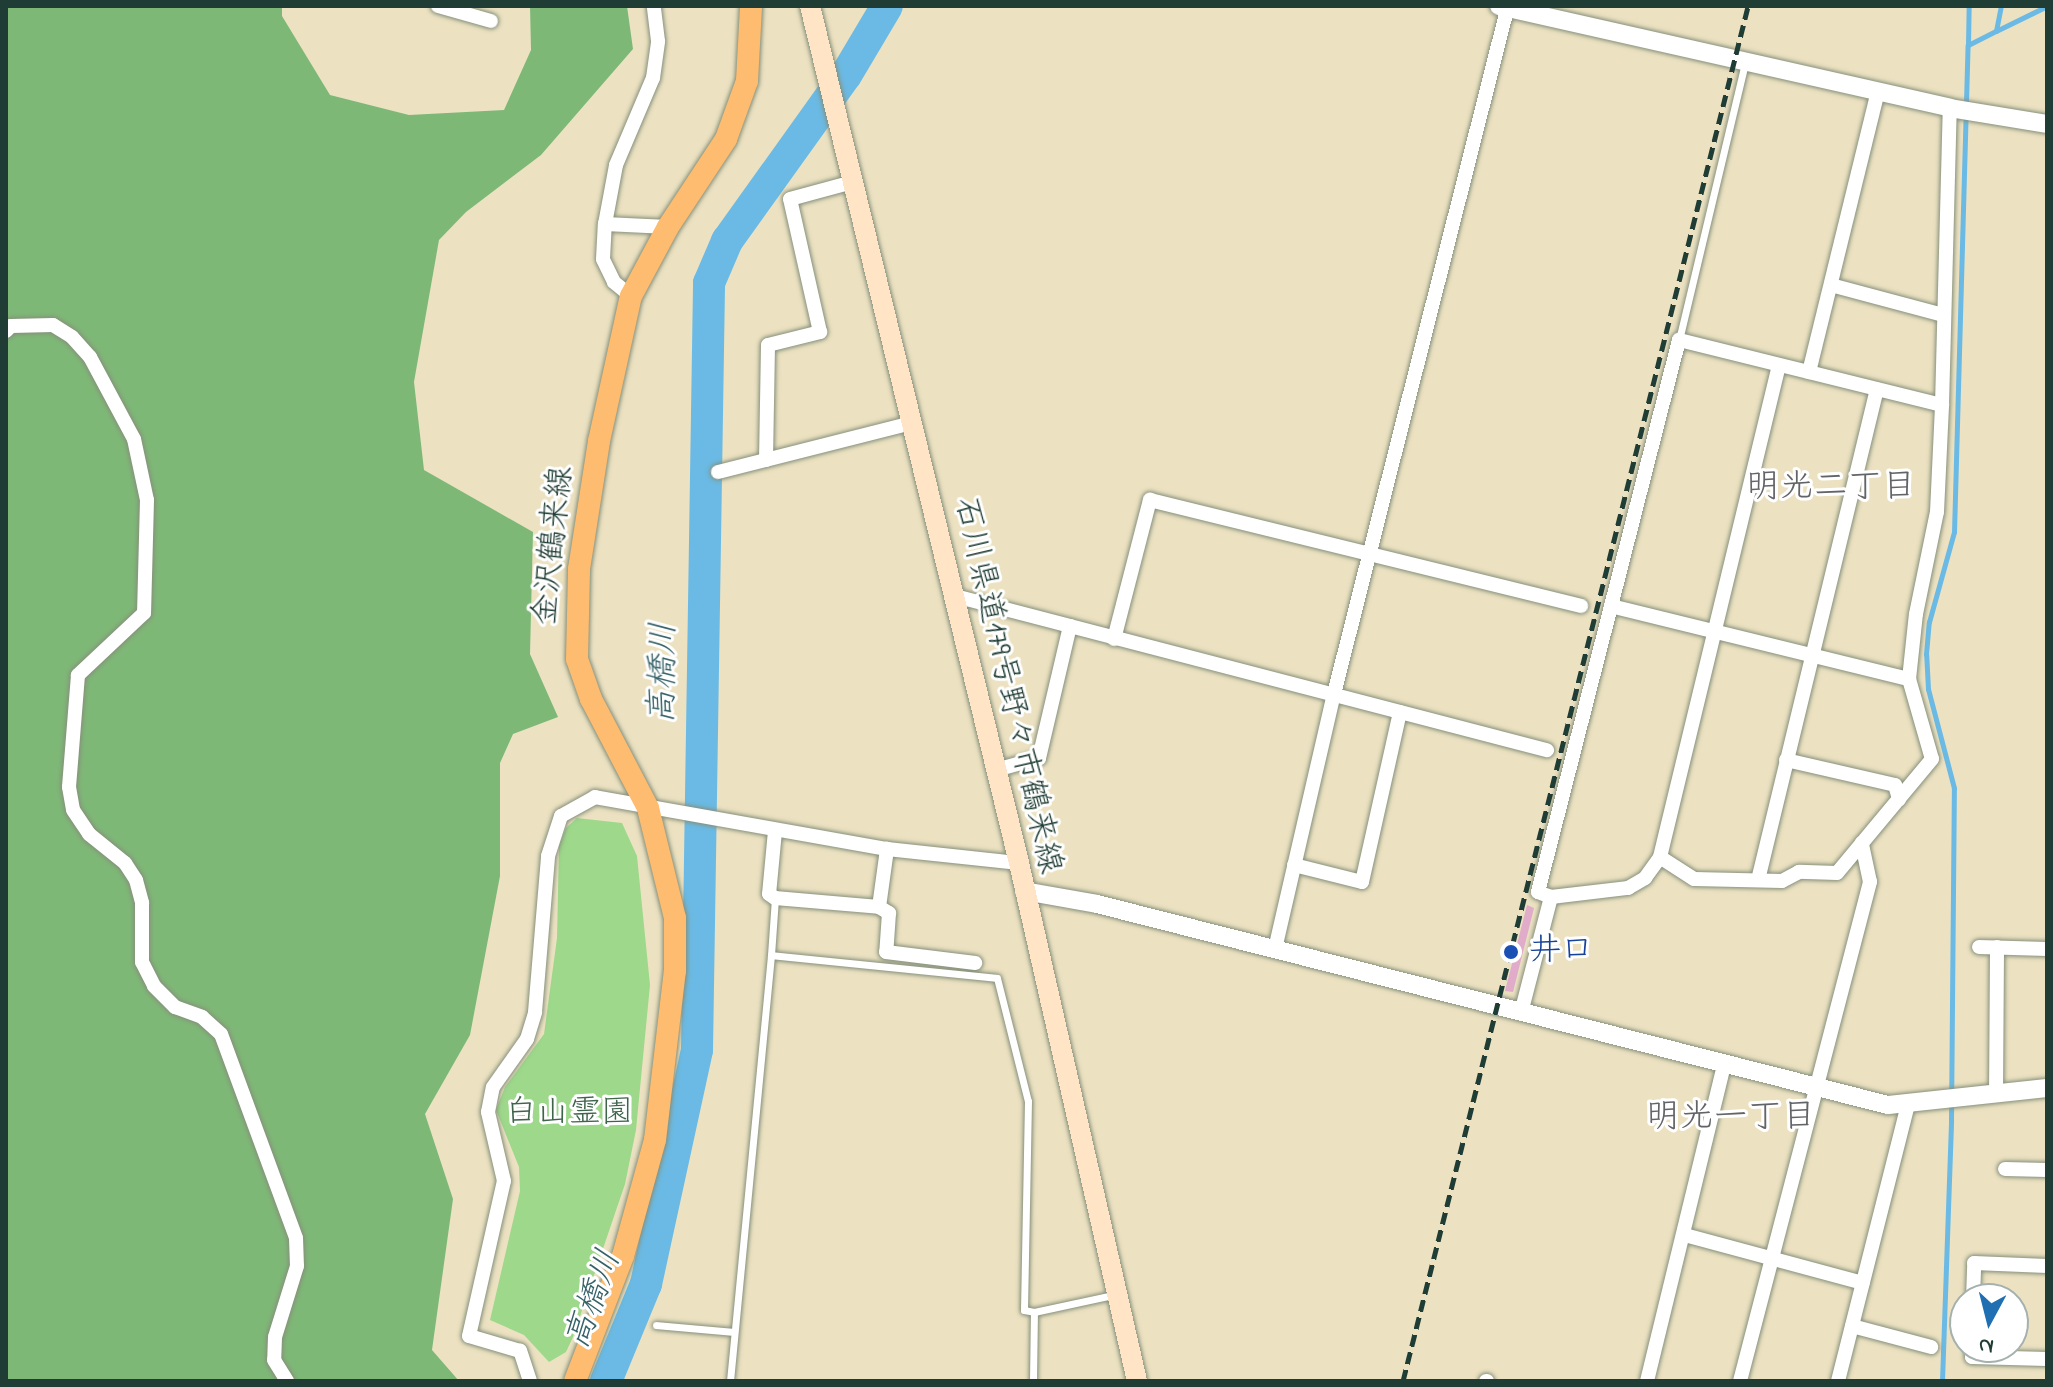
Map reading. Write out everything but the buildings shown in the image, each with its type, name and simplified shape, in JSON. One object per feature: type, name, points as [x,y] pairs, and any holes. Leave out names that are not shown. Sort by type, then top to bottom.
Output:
[{"type":"main road","name":"金沢鶴来線","points":[[575,1381],[623,1256],[655,1140],[675,971],[675,918],[648,808],[591,699],[577,659],[575,613],[599,441],[631,296],[668,227],[726,139],[747,81],[751,6]]},
{"type":"main road","name":"石川県道179号野々市鶴来線","points":[[810,6],[1019,863],[1121,1293],[1137,1381]]},
{"type":"street","points":[[438,6],[491,21]]},
{"type":"street","points":[[631,296],[614,282],[603,259],[605,224],[616,165],[653,78],[658,41],[654,6]]},
{"type":"street","points":[[1275,949],[1334,694],[1372,553],[1505,7],[1878,92],[2047,124]]},
{"type":"street","points":[[1809,372],[1878,92]]},
{"type":"street","points":[[1660,857],[1694,879],[1758,880],[1837,873],[1932,759],[1909,679],[1916,614],[1937,512],[1943,315],[1960,109]]},
{"type":"street","points":[[766,460],[768,345],[820,332],[790,199],[853,182]]},
{"type":"street","points":[[605,224],[668,227]]},
{"type":"street","points":[[1831,285],[1943,315]]},
{"type":"street","points":[[6,331],[11,326],[53,325],[72,337],[90,357],[134,439],[147,500],[144,613],[78,675],[69,787],[73,810],[89,834],[125,863],[136,880],[142,903],[142,962],[154,986],[175,1007],[202,1017],[221,1034],[227,1048],[296,1238],[297,1266],[275,1337],[274,1360],[287,1381]]},
{"type":"street","points":[[1779,365],[1660,857],[1645,878],[1628,888],[1551,897],[1538,892],[1679,340],[1942,405]]},
{"type":"street","points":[[1758,880],[1877,389]]},
{"type":"street","points":[[718,472],[911,423]]},
{"type":"street","points":[[1114,639],[1150,500],[1581,606]]},
{"type":"street","points":[[955,596],[1547,750]]},
{"type":"street","points":[[1611,606],[1909,679]]},
{"type":"street","points":[[996,770],[1039,758],[1070,626]]},
{"type":"street","points":[[1294,865],[1362,882],[1400,712]]},
{"type":"street","points":[[1786,760],[1895,785],[1899,799]]},
{"type":"street","points":[[530,1381],[527,1359],[520,1351],[469,1336],[504,1181],[488,1112],[493,1087],[527,1039],[535,1012],[548,856],[561,816],[595,797],[887,849],[1019,863]]},
{"type":"street","points":[[775,831],[769,894],[775,898],[879,907],[889,913],[886,952],[975,963]]},
{"type":"street","points":[[1740,1381],[1870,882],[1862,843]]},
{"type":"street","points":[[879,907],[887,849]]},
{"type":"street","points":[[1024,891],[1275,949],[1819,1087],[1908,1105],[2047,1088]]},
{"type":"street","points":[[1521,1013],[1551,897]]},
{"type":"street","points":[[1979,947],[2047,949]]},
{"type":"street","points":[[1996,1095],[1997,947]]},
{"type":"street","points":[[1647,1381],[1685,1235],[1724,1064]]},
{"type":"street","points":[[1838,1381],[1908,1105]]},
{"type":"street","points":[[2005,1169],[2047,1170]]},
{"type":"street","points":[[1685,1235],[1863,1283]]},
{"type":"street","points":[[1973,1283],[1974,1263],[2047,1266]]},
{"type":"street","points":[[1852,1326],[1931,1347]]},
{"type":"lane","points":[[1679,340],[1745,60]]},
{"type":"lane","points":[[730,1381],[775,898]]},
{"type":"lane","points":[[771,955],[997,978],[1028,1101],[1024,1310],[1034,1312],[1121,1293]]},
{"type":"lane","points":[[1033,1381],[1034,1312]]},
{"type":"lane","points":[[656,1325],[734,1332]]},
{"type":"green space","points":[[6,6],[282,6],[282,16],[330,95],[409,115],[504,110],[531,50],[530,6],[627,6],[633,49],[541,155],[466,212],[439,240],[414,382],[424,470],[533,532],[530,654],[558,717],[513,734],[500,763],[500,876],[470,1035],[425,1114],[453,1199],[432,1350],[459,1381],[6,1381]]},
{"type":"green space","name":"白山霊園","points":[[577,818],[622,823],[637,856],[650,985],[636,1130],[625,1184],[573,1337],[566,1352],[549,1362],[524,1335],[490,1320],[520,1191],[519,1167],[496,1110],[505,1087],[544,1034],[557,938],[559,846],[566,828]]},
{"type":"waterway","name":"高橋川","points":[[606,1381],[646,1284],[697,1050],[709,283],[727,241],[846,75],[887,6]]},
{"type":"waterway","points":[[1968,45],[1969,6]]},
{"type":"waterway","points":[[1942,1381],[1951,1120],[1954,788],[1928,689],[1926,654],[1929,622],[1954,532],[1968,45],[1996,31],[2001,6]]},
{"type":"waterway","points":[[1996,31],[2047,6]]},
{"type":"railway","points":[[1403,1381],[1748,6]]},
{"type":"place","name":"井口","points":[[1511,952]]},
{"type":"district","name":"明光二丁目","points":[[1831,489]]},
{"type":"district","name":"明光一丁目","points":[[1731,1119]]}]
